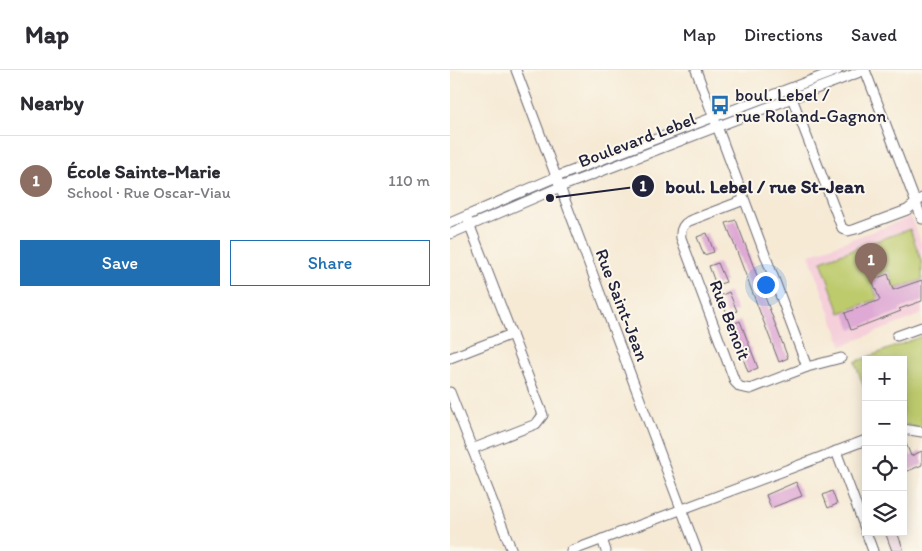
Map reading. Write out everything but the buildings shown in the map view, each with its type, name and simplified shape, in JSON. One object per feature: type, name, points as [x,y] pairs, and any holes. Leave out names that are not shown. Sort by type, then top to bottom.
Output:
[{"type":"street","name":"Rue Saint-Jean","points":[[516,70],[697,551]]},
{"type":"street","points":[[696,70],[807,367]]},
{"type":"street","name":"Boulevard Lebel","points":[[450,223],[556,177],[838,70]]},
{"type":"street","name":"Boulevard Lebel","points":[[450,234],[560,187],[865,70]]},
{"type":"street","points":[[865,70],[919,200],[922,218]]},
{"type":"street","points":[[792,98],[842,228],[848,231],[856,230],[907,210],[919,200]]},
{"type":"street","name":"Rue Benoit","points":[[744,200],[687,222],[682,227],[680,233],[735,382],[740,387],[750,389],[807,367],[842,358]]},
{"type":"street","points":[[466,216],[543,417],[536,424],[472,449]]},
{"type":"street","points":[[897,336],[922,326]]},
{"type":"street","points":[[450,358],[512,334]]},
{"type":"street","points":[[450,392],[512,551]]},
{"type":"street","points":[[907,430],[922,432]]},
{"type":"street","points":[[570,551],[862,441]]},
{"type":"street","points":[[836,451],[862,520]]},
{"type":"street","points":[[868,536],[873,551]]},
{"type":"street","points":[[602,539],[606,551]]},
{"type":"shaded area","points":[[911,217],[922,245],[922,314],[842,346],[809,255]]},
{"type":"green space","points":[[910,229],[922,263],[922,280],[895,289],[889,271],[870,278],[878,299],[840,313],[821,261]]},
{"type":"green space","points":[[922,336],[922,429],[907,425],[907,356],[870,356]]},
{"type":"green space","points":[[862,359],[862,382],[855,362]]},
{"type":"place","name":"boul. Lebel / rue Roland-Gagnon","points":[[720,105]]},
{"type":"place","name":"boul. Lebel / rue St-Jean","points":[[550,198]]},
{"type":"place","name":"École Sainte-Marie","points":[[871,284]]}]
